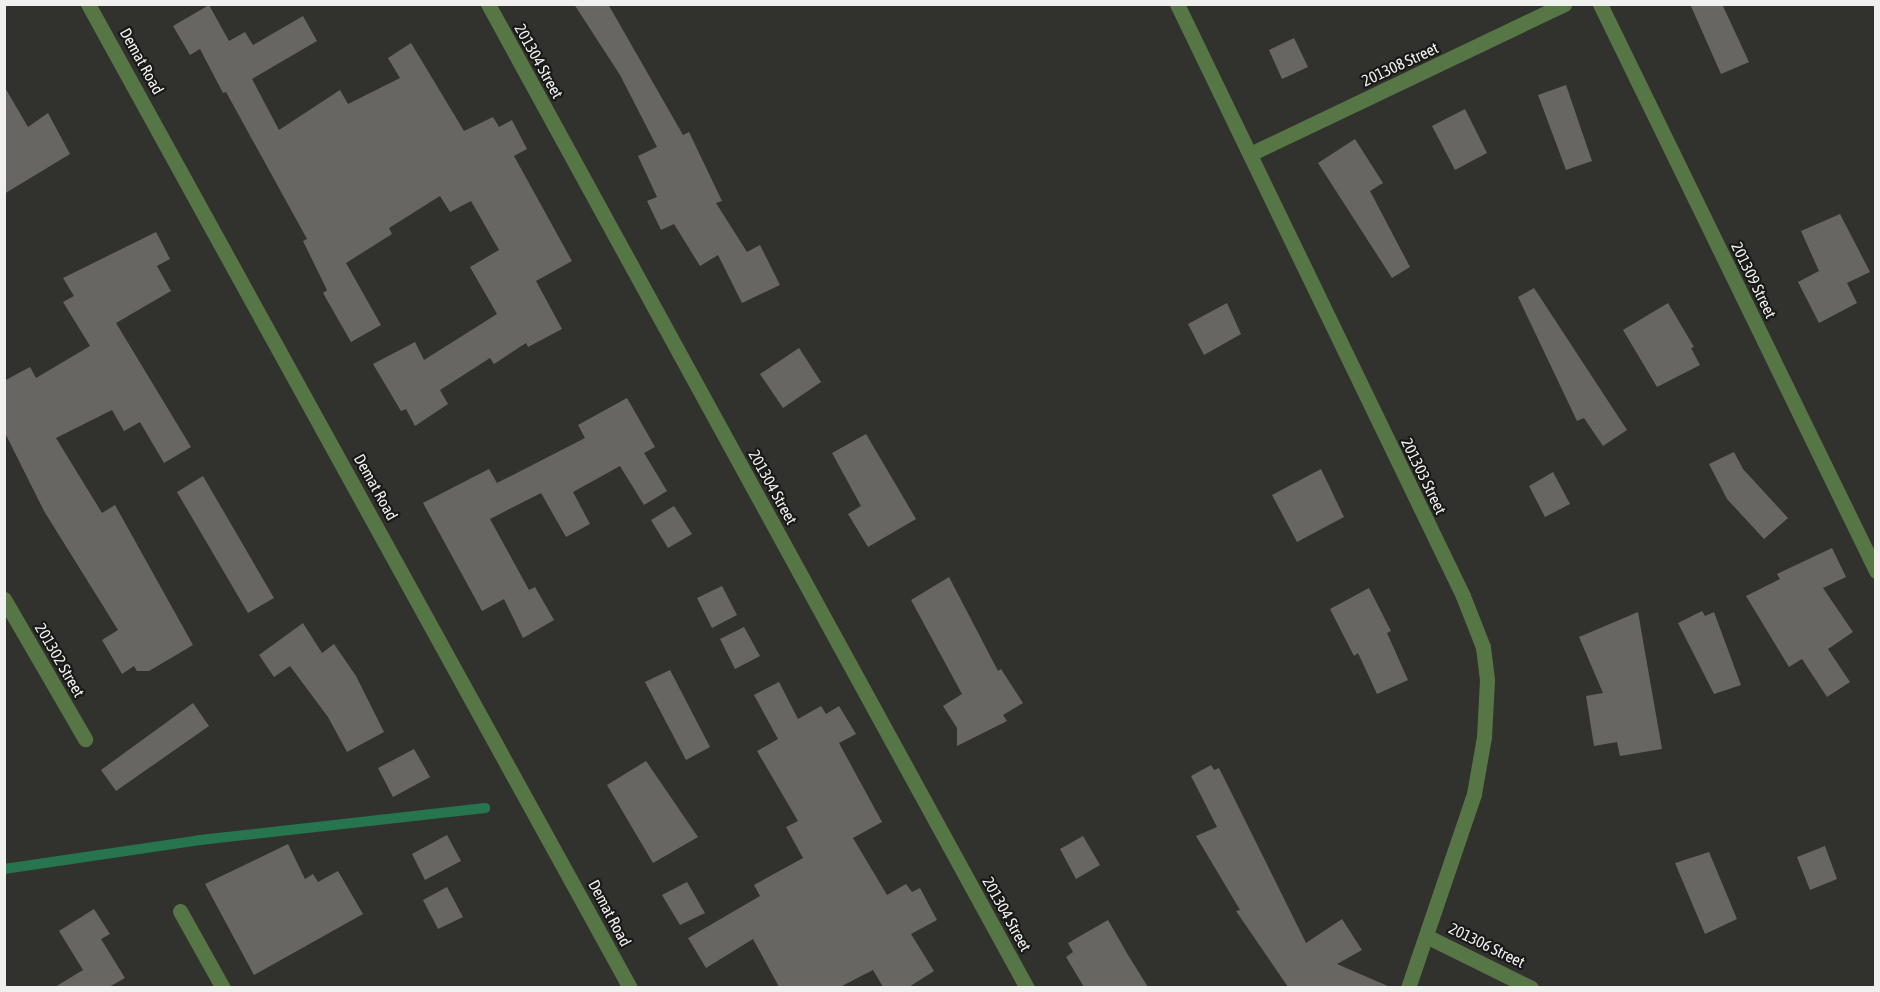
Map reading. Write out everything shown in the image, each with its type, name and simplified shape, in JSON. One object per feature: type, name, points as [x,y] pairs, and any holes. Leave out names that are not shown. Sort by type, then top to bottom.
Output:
[{"type":"street","name":"Demat Road","points":[[88,4],[630,987]]},
{"type":"street","name":"201304 Street","points":[[488,4],[1027,987]]},
{"type":"street","name":"201303 Street","points":[[1177,4],[1463,596],[1483,647],[1487,680],[1485,714],[1474,794],[1408,987]]},
{"type":"street","name":"201308 Street","points":[[1250,154],[1564,4]]},
{"type":"street","name":"201309 Street","points":[[1600,4],[1875,572]]},
{"type":"street","name":"201302 Street","points":[[4,599],[85,739]]},
{"type":"street","points":[[180,911],[223,987]]},
{"type":"street","name":"201306 Street","points":[[1426,936],[1531,987]]},
{"type":"building","points":[[574,4],[608,4],[683,135],[689,132],[722,201],[716,203],[747,252],[760,245],[780,285],[742,303],[718,255],[700,266],[674,224],[661,230],[647,201],[657,197],[638,156],[657,147],[620,75]]},
{"type":"building","points":[[1690,4],[1722,4],[1749,62],[1721,74]]},
{"type":"building","points":[[209,5],[229,41],[245,32],[253,45],[303,16],[317,41],[252,79],[279,130],[340,90],[348,104],[400,78],[388,58],[411,43],[464,131],[493,117],[499,127],[512,120],[527,149],[514,156],[572,261],[536,281],[562,329],[528,347],[526,343],[494,364],[490,358],[440,390],[448,404],[415,426],[406,409],[401,411],[373,364],[415,342],[424,360],[497,314],[470,267],[499,250],[471,201],[450,212],[440,196],[389,228],[392,234],[346,263],[381,325],[351,342],[323,293],[327,290],[303,241],[307,239],[226,92],[223,93],[200,49],[190,55],[173,26]]},
{"type":"building","points":[[1294,38],[1308,67],[1282,79],[1269,50]]},
{"type":"building","points":[[1566,85],[1592,161],[1566,170],[1538,95]]},
{"type":"building","points":[[4,86],[28,127],[48,113],[70,154],[4,194]]},
{"type":"building","points":[[1465,109],[1487,153],[1455,170],[1432,126]]},
{"type":"building","points":[[1355,139],[1383,183],[1370,191],[1410,267],[1392,278],[1318,163]]},
{"type":"building","points":[[1840,214],[1870,272],[1847,283],[1857,303],[1819,323],[1798,282],[1819,271],[1801,231]]},
{"type":"building","points":[[156,232],[170,259],[157,266],[171,291],[116,323],[191,447],[164,463],[140,422],[124,431],[112,410],[56,438],[102,513],[115,505],[193,645],[149,671],[137,671],[134,666],[122,674],[102,640],[118,630],[44,511],[4,431],[4,381],[30,367],[36,378],[90,346],[63,302],[74,296],[63,278]]},
{"type":"building","points":[[1534,288],[1627,430],[1603,446],[1584,418],[1577,421],[1518,297]]},
{"type":"building","points":[[1227,303],[1241,334],[1204,355],[1188,324]]},
{"type":"building","points":[[1668,303],[1694,347],[1691,348],[1700,365],[1657,387],[1623,330]]},
{"type":"building","points":[[799,348],[821,382],[783,408],[760,374]]},
{"type":"building","points":[[627,398],[655,447],[644,453],[667,491],[644,505],[620,466],[573,492],[590,524],[566,537],[541,493],[490,519],[529,590],[535,587],[554,620],[523,638],[504,599],[482,611],[423,503],[489,469],[497,483],[585,438],[578,425]]},
{"type":"building","points":[[866,434],[916,519],[868,547],[848,514],[861,506],[832,453]]},
{"type":"building","points":[[1734,452],[1743,469],[1788,518],[1764,539],[1727,499],[1709,464]]},
{"type":"building","points":[[1321,469],[1344,517],[1297,542],[1272,495]]},
{"type":"building","points":[[1553,472],[1570,504],[1545,517],[1529,486]]},
{"type":"building","points":[[203,476],[274,598],[248,613],[177,492]]},
{"type":"building","points":[[674,506],[692,534],[668,548],[651,520]]},
{"type":"building","points":[[1832,548],[1846,577],[1823,588],[1853,632],[1828,649],[1850,682],[1827,697],[1802,659],[1789,667],[1746,596],[1780,579],[1777,574]]},
{"type":"building","points":[[949,577],[998,671],[1001,669],[1023,703],[1003,715],[1007,721],[957,746],[957,728],[943,706],[962,694],[911,600]]},
{"type":"building","points":[[722,586],[737,615],[712,628],[697,598]]},
{"type":"building","points":[[1369,588],[1391,631],[1387,633],[1408,680],[1377,694],[1358,653],[1354,656],[1330,609]]},
{"type":"building","points":[[1702,611],[1705,616],[1714,612],[1741,685],[1714,694],[1678,623]]},
{"type":"building","points":[[1638,612],[1662,749],[1620,756],[1617,742],[1594,746],[1586,696],[1603,693],[1579,637]]},
{"type":"building","points":[[303,623],[322,653],[334,644],[356,676],[384,732],[347,752],[328,717],[290,666],[274,677],[259,655]]},
{"type":"building","points":[[744,627],[760,656],[735,669],[720,639]]},
{"type":"building","points":[[670,670],[710,747],[686,760],[645,682]]},
{"type":"building","points":[[779,682],[798,719],[821,706],[826,714],[839,706],[856,734],[839,743],[882,822],[853,838],[887,895],[906,884],[912,892],[920,888],[937,920],[911,934],[934,971],[909,987],[883,987],[873,970],[840,987],[779,987],[753,939],[706,968],[688,938],[760,896],[754,885],[803,858],[786,827],[798,821],[757,751],[778,739],[754,695]]},
{"type":"building","points":[[193,703],[209,726],[116,791],[101,770]]},
{"type":"building","points":[[414,749],[430,777],[393,797],[378,768]]},
{"type":"building","points":[[646,761],[698,837],[653,863],[607,785]]},
{"type":"building","points":[[1211,765],[1214,770],[1219,768],[1306,943],[1342,919],[1362,950],[1337,964],[1390,987],[1288,987],[1236,911],[1240,910],[1196,836],[1217,827],[1191,776]]},
{"type":"building","points":[[447,835],[461,861],[425,880],[412,854]]},
{"type":"building","points":[[1083,836],[1100,865],[1076,879],[1060,849]]},
{"type":"building","points":[[288,844],[305,879],[313,874],[318,882],[338,871],[363,914],[254,975],[205,884]]},
{"type":"building","points":[[1825,846],[1837,879],[1810,890],[1797,857]]},
{"type":"building","points":[[1709,852],[1737,919],[1705,934],[1675,863]]},
{"type":"building","points":[[687,882],[705,913],[680,925],[662,895]]},
{"type":"building","points":[[447,887],[463,917],[438,929],[423,900]]},
{"type":"building","points":[[94,909],[110,934],[101,939],[125,978],[109,987],[55,987],[83,970],[59,931]]},
{"type":"building","points":[[1108,920],[1148,987],[1084,987],[1066,957],[1073,952],[1068,943]]},
{"type":"waterway","points":[[4,869],[200,840],[485,808]]}]
